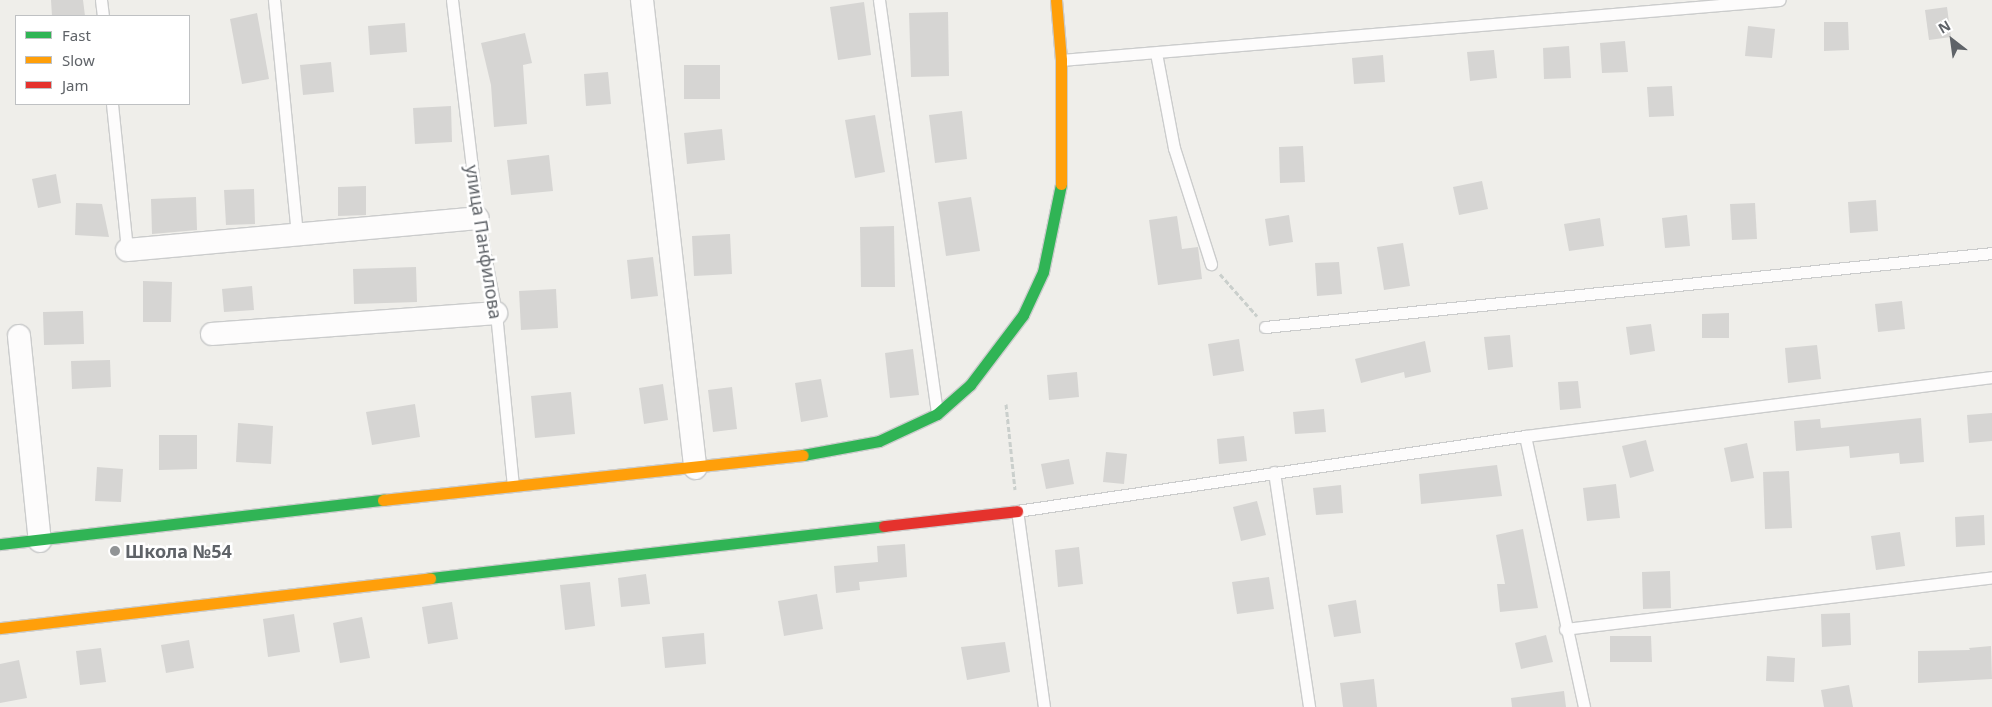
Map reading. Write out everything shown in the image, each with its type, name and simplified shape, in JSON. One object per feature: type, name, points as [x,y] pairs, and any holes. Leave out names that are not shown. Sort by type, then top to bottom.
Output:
[{"type":"main road","points":[[0,544],[40,541],[513,485],[695,468],[816,454],[879,441],[937,414],[970,385],[1000,348],[1023,314],[1043,272],[1061,186],[1061,60],[1056,0]]},
{"type":"main road","points":[[0,628],[1017,511]]},
{"type":"street","points":[[642,0],[695,468]]},
{"type":"street","points":[[127,250],[478,218]]},
{"type":"street","points":[[212,334],[496,314]]},
{"type":"street","points":[[19,336],[40,541]]},
{"type":"lane","points":[[101,0],[103,15]]},
{"type":"lane","points":[[274,0],[297,236]]},
{"type":"lane","name":"улица Панфилова","points":[[452,0],[478,218],[496,314],[513,485]]},
{"type":"lane","points":[[879,0],[937,414]]},
{"type":"lane","points":[[1061,60],[1156,54],[1780,0]]},
{"type":"lane","points":[[1156,54],[1174,148],[1211,264]]},
{"type":"lane","points":[[112,105],[127,250]]},
{"type":"lane","points":[[1265,327],[1992,252]]},
{"type":"lane","points":[[1044,707],[1017,511],[1525,436],[1992,377]]},
{"type":"lane","points":[[1525,436],[1565,629],[1584,707]]},
{"type":"lane","points":[[1274,472],[1310,707]]},
{"type":"lane","points":[[1565,629],[1992,576]]},
{"type":"path","points":[[1211,264],[1265,327]]},
{"type":"path","points":[[1006,404],[1017,511]]},
{"type":"building","points":[[51,0],[83,0],[85,15],[52,15]]},
{"type":"building","points":[[864,2],[871,55],[838,60],[830,7]]},
{"type":"building","points":[[1947,7],[1951,37],[1929,40],[1925,10]]},
{"type":"building","points":[[948,12],[949,76],[911,77],[909,13]]},
{"type":"building","points":[[257,13],[269,79],[242,84],[230,19]]},
{"type":"building","points":[[1824,22],[1848,22],[1849,50],[1824,51]]},
{"type":"building","points":[[405,23],[407,52],[370,55],[368,26]]},
{"type":"building","points":[[1748,26],[1775,29],[1772,58],[1745,56]]},
{"type":"building","points":[[525,33],[532,63],[523,65],[527,124],[494,127],[491,85],[481,43]]},
{"type":"building","points":[[1625,41],[1628,72],[1602,73],[1600,43]]},
{"type":"building","points":[[1569,46],[1571,78],[1544,79],[1543,48]]},
{"type":"building","points":[[1494,50],[1497,78],[1470,81],[1467,52]]},
{"type":"building","points":[[1383,55],[1385,82],[1354,84],[1352,58]]},
{"type":"building","points":[[331,62],[334,92],[303,95],[300,65]]},
{"type":"building","points":[[684,65],[720,65],[720,99],[684,99]]},
{"type":"building","points":[[608,72],[611,104],[586,106],[584,74]]},
{"type":"building","points":[[1672,86],[1674,116],[1649,117],[1647,87]]},
{"type":"building","points":[[451,106],[452,142],[415,144],[413,108]]},
{"type":"building","points":[[962,111],[967,159],[935,163],[929,115]]},
{"type":"building","points":[[875,115],[885,172],[855,178],[845,120]]},
{"type":"building","points":[[722,129],[725,160],[687,164],[684,133]]},
{"type":"building","points":[[1303,146],[1305,182],[1280,183],[1279,147]]},
{"type":"building","points":[[549,155],[553,191],[511,195],[507,160]]},
{"type":"building","points":[[56,174],[61,203],[38,208],[32,179]]},
{"type":"building","points":[[1482,181],[1488,209],[1459,215],[1453,187]]},
{"type":"building","points":[[366,186],[366,215],[338,216],[338,187]]},
{"type":"building","points":[[254,189],[255,224],[226,225],[224,190]]},
{"type":"building","points":[[196,197],[197,230],[152,234],[151,199]]},
{"type":"building","points":[[971,197],[980,251],[946,256],[938,202]]},
{"type":"building","points":[[1876,200],[1878,231],[1850,233],[1848,202]]},
{"type":"building","points":[[76,203],[102,204],[109,237],[75,235]]},
{"type":"building","points":[[1755,203],[1757,239],[1732,240],[1730,204]]},
{"type":"building","points":[[1289,215],[1293,242],[1269,246],[1265,219]]},
{"type":"building","points":[[1687,215],[1690,246],[1665,248],[1662,218]]},
{"type":"building","points":[[1177,216],[1182,249],[1198,247],[1202,279],[1158,285],[1149,220]]},
{"type":"building","points":[[1600,218],[1604,246],[1569,251],[1564,224]]},
{"type":"building","points":[[894,226],[895,287],[861,287],[860,227]]},
{"type":"building","points":[[730,234],[732,274],[694,276],[692,236]]},
{"type":"building","points":[[1403,243],[1410,286],[1384,290],[1377,247]]},
{"type":"building","points":[[653,257],[658,296],[631,299],[627,260]]},
{"type":"building","points":[[1339,262],[1342,294],[1317,296],[1315,263]]},
{"type":"building","points":[[416,267],[417,302],[354,304],[353,269]]},
{"type":"building","points":[[143,281],[172,282],[171,322],[143,322]]},
{"type":"building","points":[[252,286],[254,310],[224,312],[222,289]]},
{"type":"building","points":[[556,289],[558,328],[521,330],[519,291]]},
{"type":"building","points":[[1902,301],[1905,329],[1878,332],[1875,304]]},
{"type":"building","points":[[83,311],[84,344],[44,345],[43,312]]},
{"type":"building","points":[[1729,313],[1729,338],[1702,338],[1702,314]]},
{"type":"building","points":[[1651,324],[1655,351],[1630,355],[1626,327]]},
{"type":"building","points":[[1510,335],[1513,367],[1488,370],[1484,337]]},
{"type":"building","points":[[1239,339],[1244,371],[1213,376],[1208,344]]},
{"type":"building","points":[[1425,341],[1431,372],[1405,378],[1404,372],[1361,383],[1355,359]]},
{"type":"building","points":[[1817,345],[1821,379],[1788,383],[1785,348]]},
{"type":"building","points":[[913,349],[919,395],[890,398],[885,353]]},
{"type":"building","points":[[110,360],[111,387],[72,389],[71,361]]},
{"type":"building","points":[[1077,372],[1079,397],[1049,400],[1047,375]]},
{"type":"building","points":[[821,379],[828,417],[801,422],[795,383]]},
{"type":"building","points":[[1578,381],[1581,408],[1560,410],[1558,382]]},
{"type":"building","points":[[663,384],[668,420],[644,424],[639,388]]},
{"type":"building","points":[[732,387],[737,429],[713,432],[708,390]]},
{"type":"building","points":[[571,392],[575,434],[535,438],[531,396]]},
{"type":"building","points":[[415,404],[420,437],[372,445],[366,412]]},
{"type":"building","points":[[1324,409],[1326,432],[1295,434],[1293,412]]},
{"type":"building","points":[[1992,413],[1992,441],[1969,443],[1967,415]]},
{"type":"building","points":[[1921,418],[1924,462],[1900,464],[1899,453],[1850,458],[1849,446],[1796,451],[1794,421],[1820,419],[1821,428]]},
{"type":"building","points":[[238,423],[273,426],[271,464],[236,462]]},
{"type":"building","points":[[159,435],[197,435],[197,469],[159,470]]},
{"type":"building","points":[[1244,436],[1247,461],[1219,464],[1217,439]]},
{"type":"building","points":[[1646,440],[1654,471],[1630,478],[1622,446]]},
{"type":"building","points":[[1747,443],[1754,478],[1731,482],[1724,448]]},
{"type":"building","points":[[1106,452],[1127,454],[1124,484],[1103,482]]},
{"type":"building","points":[[1069,459],[1074,484],[1046,489],[1041,464]]},
{"type":"building","points":[[1497,465],[1502,496],[1421,504],[1419,474]]},
{"type":"building","points":[[97,467],[123,469],[121,502],[95,501]]},
{"type":"building","points":[[1789,471],[1792,528],[1765,529],[1763,472]]},
{"type":"building","points":[[1616,484],[1620,518],[1587,521],[1583,488]]},
{"type":"building","points":[[1341,485],[1343,513],[1316,515],[1313,488]]},
{"type":"building","points":[[1257,501],[1266,535],[1241,541],[1233,507]]},
{"type":"building","points":[[1984,515],[1985,545],[1956,547],[1955,517]]},
{"type":"building","points":[[1523,529],[1538,608],[1500,612],[1497,584],[1505,584],[1496,535]]},
{"type":"building","points":[[1900,532],[1905,566],[1876,570],[1871,536]]},
{"type":"building","points":[[905,544],[907,577],[859,582],[860,590],[836,593],[834,566],[878,562],[877,546]]},
{"type":"building","points":[[1079,547],[1083,584],[1058,587],[1055,550]]},
{"type":"building","points":[[1670,571],[1671,608],[1643,609],[1642,572]]},
{"type":"building","points":[[646,574],[650,604],[621,607],[618,578]]},
{"type":"building","points":[[1269,577],[1274,609],[1237,614],[1232,582]]},
{"type":"building","points":[[590,582],[595,626],[565,630],[560,585]]},
{"type":"building","points":[[817,594],[823,629],[784,636],[778,601]]},
{"type":"building","points":[[1356,600],[1361,633],[1334,637],[1328,605]]},
{"type":"building","points":[[452,602],[458,639],[428,644],[422,607]]},
{"type":"building","points":[[1850,613],[1851,645],[1822,647],[1821,614]]},
{"type":"building","points":[[294,614],[300,652],[268,657],[263,619]]},
{"type":"building","points":[[362,617],[370,658],[340,663],[333,623]]},
{"type":"building","points":[[704,633],[706,664],[665,668],[662,637]]},
{"type":"building","points":[[1546,635],[1553,662],[1521,669],[1515,643]]},
{"type":"building","points":[[1610,636],[1651,636],[1652,662],[1610,662]]},
{"type":"building","points":[[189,640],[194,668],[166,673],[161,645]]},
{"type":"building","points":[[1005,642],[1010,672],[967,680],[961,647]]},
{"type":"building","points":[[1991,646],[1992,679],[1918,683],[1918,651],[1970,650],[1969,648]]},
{"type":"building","points":[[101,648],[106,682],[80,685],[76,651]]},
{"type":"building","points":[[1767,656],[1795,658],[1794,682],[1766,681]]},
{"type":"building","points":[[19,660],[27,698],[0,703],[0,664]]},
{"type":"building","points":[[1374,679],[1377,707],[1343,707],[1340,683]]},
{"type":"building","points":[[1849,685],[1853,707],[1824,707],[1821,690]]},
{"type":"building","points":[[1564,691],[1566,707],[1512,707],[1511,698]]},
{"type":"traffic: fast","points":[[803,455],[879,441],[937,414],[970,385],[1023,315],[1043,272],[1061,184]]},
{"type":"traffic: fast","points":[[0,544],[383,500]]},
{"type":"traffic: fast","points":[[430,578],[884,526]]},
{"type":"traffic: slow","points":[[1056,0],[1061,60],[1061,184]]},
{"type":"traffic: slow","points":[[383,500],[803,455]]},
{"type":"traffic: slow","points":[[0,628],[430,578]]},
{"type":"traffic: jam","points":[[884,526],[1017,511]]},
{"type":"place","name":"Школа №54","points":[[115,551]]}]
